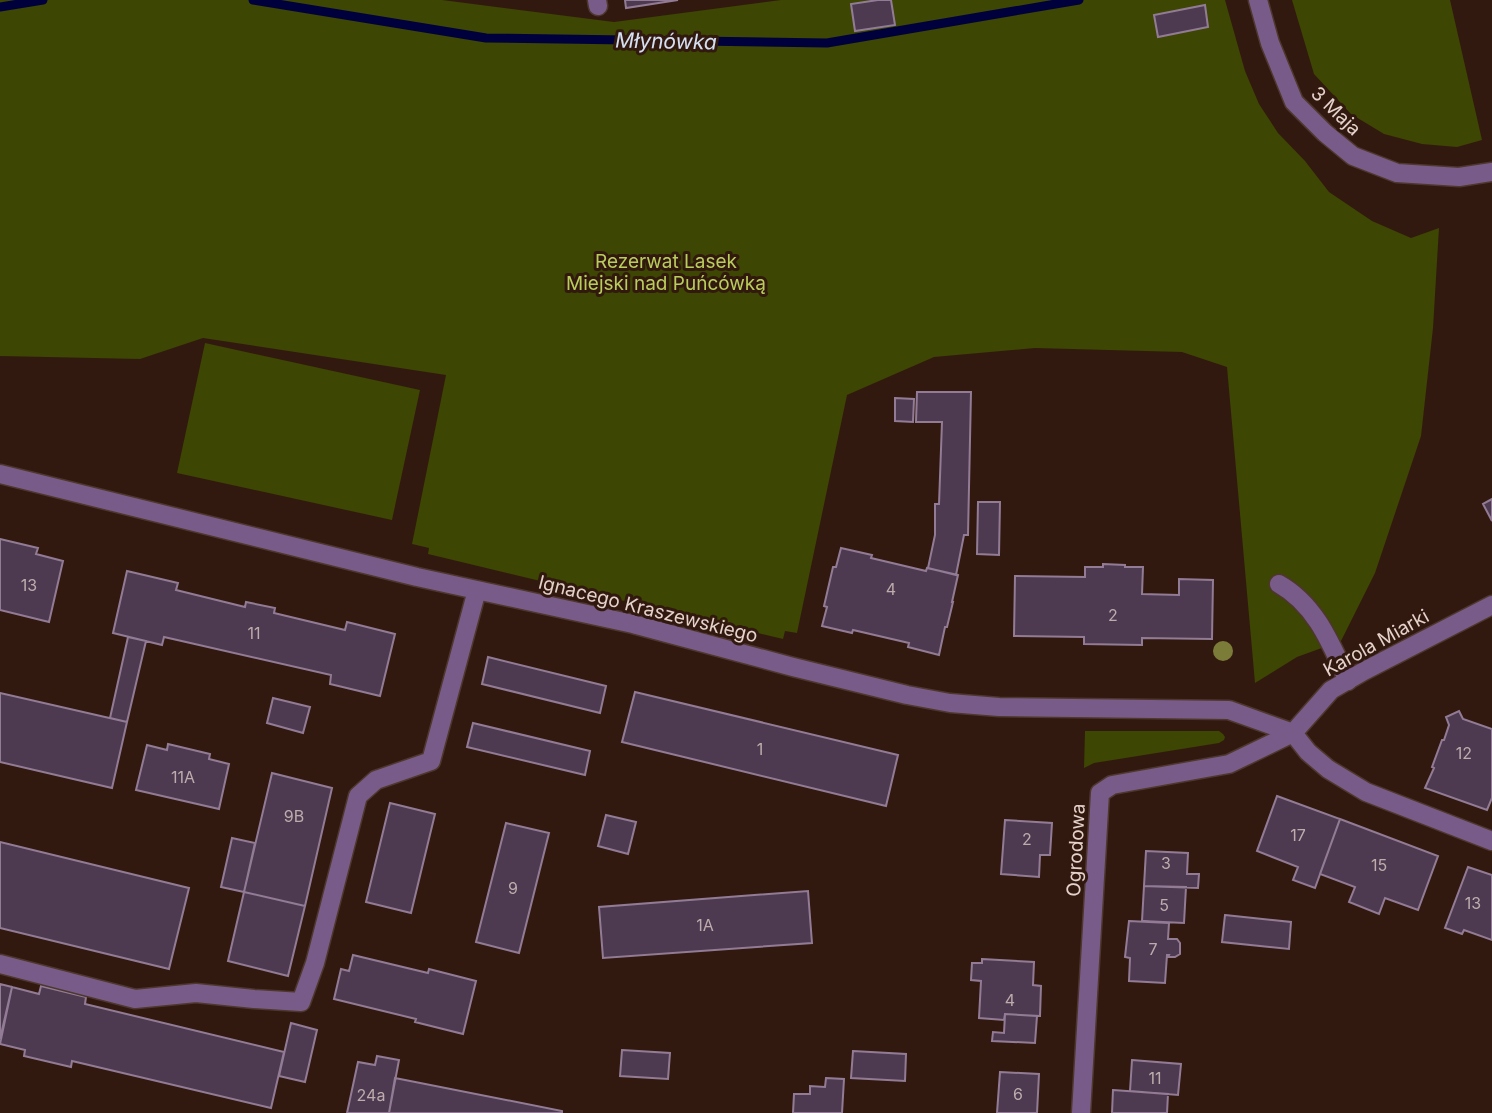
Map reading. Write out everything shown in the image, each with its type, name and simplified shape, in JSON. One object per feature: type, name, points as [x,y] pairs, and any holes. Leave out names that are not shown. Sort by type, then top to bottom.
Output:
[{"type":"street","name":"3 Maja","points":[[1258,0],[1273,53],[1294,102],[1353,156],[1397,173],[1459,177],[1492,172]]},
{"type":"street","name":"Ignacego Kraszewskiego","points":[[0,474],[417,577],[632,624],[907,695],[950,703],[999,707],[1229,710],[1293,733]]},
{"type":"street","points":[[1279,584],[1308,607],[1326,635],[1348,681]]},
{"type":"street","points":[[0,964],[135,999],[196,993],[301,1002],[315,963],[358,796],[376,780],[431,761],[477,590]]},
{"type":"street","name":"Karola Miarki","points":[[1293,733],[1331,690],[1492,605]]},
{"type":"street","points":[[1293,733],[1308,752],[1328,769],[1366,792],[1492,841]]},
{"type":"street","name":"Ogrodowa","points":[[1081,1113],[1100,793],[1111,785],[1230,764],[1293,733]]},
{"type":"green space","name":"Rezerwat Lasek Miejski nad Puńcówką","points":[[0,0],[442,0],[614,22],[781,0],[1225,0],[1245,71],[1259,104],[1278,133],[1305,161],[1329,192],[1372,221],[1411,238],[1439,228],[1433,328],[1421,436],[1375,573],[1341,641],[1297,657],[1255,683],[1227,367],[1182,352],[1035,348],[934,357],[847,395],[797,633],[785,631],[783,639],[428,554],[429,548],[412,544],[446,375],[203,338],[140,359],[0,356]]},
{"type":"green space","points":[[1292,0],[1450,0],[1482,140],[1457,147],[1422,144],[1384,134],[1351,114],[1314,74]]},
{"type":"green space","points":[[205,343],[420,390],[392,520],[177,473]]},
{"type":"green space","points":[[1085,731],[1219,731],[1225,737],[1219,743],[1094,763],[1084,768]]},
{"type":"building","points":[[625,0],[678,0],[626,8]]},
{"type":"building","points":[[891,0],[895,25],[855,31],[851,4]]},
{"type":"building","points":[[1205,5],[1208,27],[1158,37],[1154,15]]},
{"type":"building","points":[[917,392],[971,392],[968,535],[964,535],[956,575],[928,568],[935,535],[935,504],[939,504],[942,422],[916,422]]},
{"type":"building","points":[[895,398],[914,399],[913,422],[895,421]]},
{"type":"building","points":[[1492,499],[1492,521],[1483,504]]},
{"type":"building","points":[[978,502],[1000,502],[999,555],[977,554]]},
{"type":"building","points":[[0,539],[38,548],[36,554],[63,561],[49,622],[0,610]]},
{"type":"building","points":[[841,548],[926,571],[927,568],[958,575],[939,655],[908,647],[909,643],[822,626],[833,567],[836,567]]},
{"type":"building","points":[[1103,564],[1143,567],[1142,594],[1179,595],[1179,579],[1213,580],[1212,639],[1142,638],[1142,645],[1084,644],[1084,637],[1014,636],[1015,576],[1085,577],[1085,567],[1103,567]]},
{"type":"building","points":[[127,571],[178,583],[176,590],[245,607],[246,602],[275,608],[274,613],[345,630],[347,622],[395,634],[380,696],[330,684],[331,675],[164,637],[162,645],[113,633]]},
{"type":"building","points":[[128,637],[146,641],[127,722],[110,718]]},
{"type":"building","points":[[488,657],[606,686],[600,713],[482,684]]},
{"type":"building","points":[[635,692],[898,755],[886,806],[622,742]]},
{"type":"building","points":[[0,693],[127,722],[112,788],[0,762]]},
{"type":"building","points":[[273,698],[310,707],[303,733],[267,723]]},
{"type":"building","points":[[1459,711],[1463,719],[1492,729],[1492,798],[1487,810],[1425,788],[1449,725],[1446,717]]},
{"type":"building","points":[[473,723],[590,751],[585,775],[467,747]]},
{"type":"building","points":[[168,744],[210,754],[209,759],[229,764],[219,809],[136,790],[147,745],[167,750]]},
{"type":"building","points":[[272,773],[332,788],[305,906],[244,892]]},
{"type":"building","points":[[1277,796],[1340,819],[1315,888],[1293,880],[1298,867],[1257,851]]},
{"type":"building","points":[[390,803],[435,814],[411,913],[366,902]]},
{"type":"building","points":[[606,815],[636,822],[628,854],[598,846]]},
{"type":"building","points":[[1340,819],[1438,856],[1418,910],[1385,898],[1379,914],[1349,902],[1355,887],[1320,874]]},
{"type":"building","points":[[1005,820],[1052,823],[1050,855],[1040,855],[1039,877],[1001,874]]},
{"type":"building","points":[[506,823],[549,833],[519,953],[476,942]]},
{"type":"building","points":[[232,838],[255,843],[244,892],[221,887]]},
{"type":"building","points":[[0,842],[189,888],[169,969],[0,928]]},
{"type":"building","points":[[1146,851],[1188,853],[1187,874],[1199,874],[1198,888],[1144,886]]},
{"type":"building","points":[[1468,867],[1492,875],[1492,940],[1464,930],[1462,934],[1445,928]]},
{"type":"building","points":[[1144,886],[1186,887],[1184,923],[1142,921]]},
{"type":"building","points":[[808,891],[812,943],[603,958],[599,907]]},
{"type":"building","points":[[244,892],[305,906],[288,976],[228,961]]},
{"type":"building","points":[[1225,915],[1291,922],[1289,949],[1222,942]]},
{"type":"building","points":[[1129,921],[1169,923],[1168,939],[1177,939],[1180,943],[1180,954],[1175,957],[1167,955],[1165,983],[1129,981],[1130,958],[1125,957]]},
{"type":"building","points":[[353,955],[476,981],[463,1034],[415,1022],[416,1019],[334,999],[341,969],[349,971]]},
{"type":"building","points":[[982,959],[1034,962],[1033,985],[1041,986],[1040,1016],[1005,1014],[1004,1020],[979,1018],[981,981],[971,980],[972,963],[982,963]]},
{"type":"building","points":[[0,984],[12,987],[0,1039]]},
{"type":"building","points":[[41,986],[86,997],[85,1004],[284,1052],[271,1108],[72,1061],[71,1067],[24,1056],[25,1050],[0,1044],[12,987],[39,994]]},
{"type":"building","points":[[1005,1014],[1037,1016],[1035,1043],[992,1041],[993,1032],[1004,1033]]},
{"type":"building","points":[[291,1023],[317,1030],[305,1082],[279,1076]]},
{"type":"building","points":[[622,1050],[670,1053],[668,1079],[620,1076]]},
{"type":"building","points":[[853,1051],[906,1054],[905,1081],[851,1078]]},
{"type":"building","points":[[377,1056],[399,1060],[389,1113],[347,1113],[358,1062],[375,1065]]},
{"type":"building","points":[[1132,1060],[1181,1064],[1178,1095],[1130,1091]]},
{"type":"building","points":[[1000,1072],[1039,1074],[1037,1113],[997,1113]]},
{"type":"building","points":[[395,1078],[562,1111],[562,1113],[389,1113]]},
{"type":"building","points":[[826,1078],[844,1079],[842,1113],[793,1113],[794,1094],[810,1094],[810,1086],[825,1087]]},
{"type":"building","points":[[1113,1090],[1168,1094],[1167,1113],[1112,1113]]},
{"type":"waterway","name":"Młynówka","points":[[0,7],[43,0]]},
{"type":"waterway","name":"Młynówka","points":[[253,0],[486,38],[827,43],[1079,0]]}]
